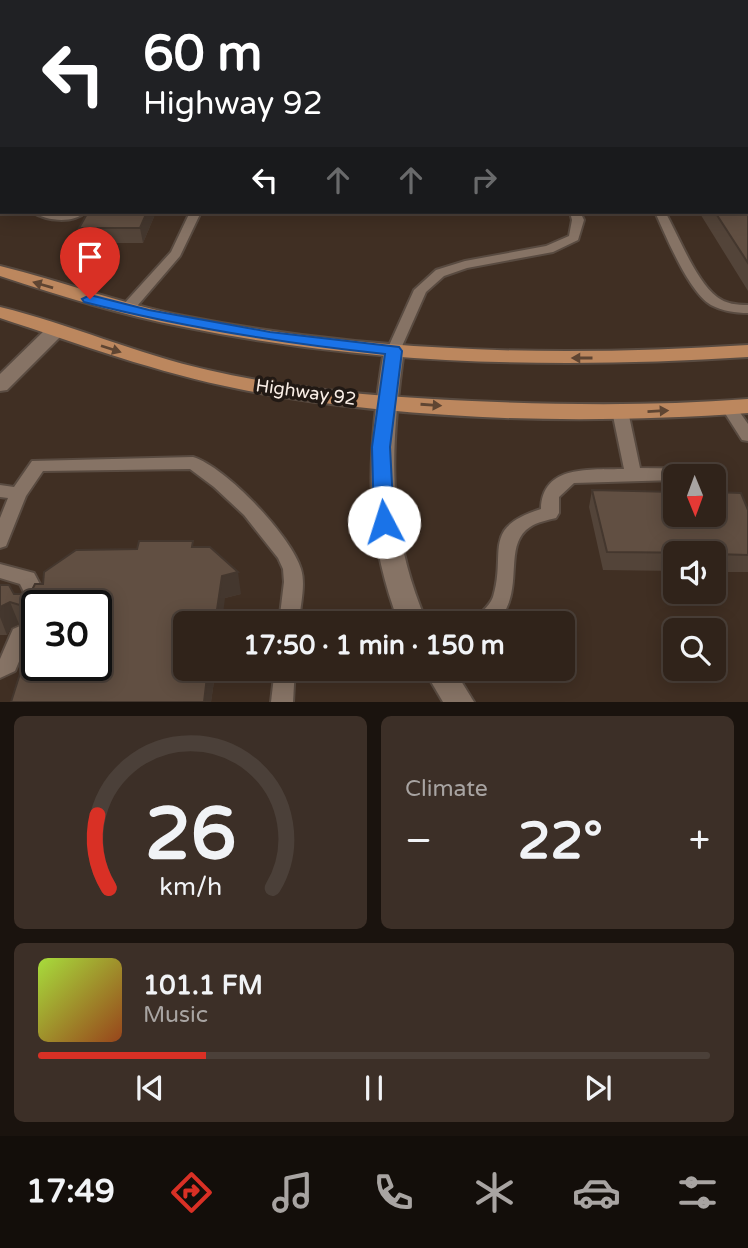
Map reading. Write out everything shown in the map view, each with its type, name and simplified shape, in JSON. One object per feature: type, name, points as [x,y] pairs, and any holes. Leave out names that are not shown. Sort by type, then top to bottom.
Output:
[{"type":"main road","points":[[0,271],[127,309],[270,337],[394,351],[549,359],[685,356],[748,351]]},
{"type":"main road","name":"Highway 92","points":[[0,312],[140,358],[238,383],[386,402],[476,408],[620,411],[739,407]]},
{"type":"street","points":[[0,384],[56,330]]},
{"type":"street","points":[[394,351],[381,447],[381,495],[387,548],[408,611]]},
{"type":"street","points":[[445,681],[458,701]]},
{"type":"lane","points":[[48,214],[62,217],[76,214]]},
{"type":"lane","points":[[127,309],[176,253],[194,214]]},
{"type":"lane","points":[[394,351],[420,290],[440,273],[465,265],[549,249],[574,238],[579,220],[576,214]]},
{"type":"lane","points":[[661,214],[705,294],[718,303],[748,309]]},
{"type":"lane","points":[[739,407],[748,436]]},
{"type":"lane","points":[[620,411],[634,474]]},
{"type":"lane","points":[[0,541],[18,494],[38,465],[193,463],[215,476],[282,545],[293,571],[290,611]]},
{"type":"lane","points":[[495,611],[505,597],[506,541],[522,523],[550,513],[550,495],[570,477],[663,474]]},
{"type":"lane","points":[[0,491],[18,494]]},
{"type":"lane","points":[[0,571],[27,578],[33,590]]},
{"type":"lane","points":[[0,669],[8,665],[20,635]]},
{"type":"lane","points":[[282,702],[284,681]]},
{"type":"building","points":[[87,214],[146,214],[140,228],[79,228]]},
{"type":"building","points":[[716,214],[748,214],[748,263]]},
{"type":"building","points":[[592,490],[663,492],[663,527],[726,527],[726,492],[741,493],[748,510],[748,555],[726,554],[726,541],[663,541],[663,553],[607,552]]},
{"type":"building","points":[[139,541],[193,541],[192,547],[210,547],[238,572],[222,576],[217,611],[173,611],[173,681],[206,681],[204,702],[11,702],[21,670],[21,681],[112,681],[112,590],[32,590],[35,584],[43,584],[44,572],[76,550],[137,549]]},
{"type":"building","points":[[0,585],[9,585],[14,594],[21,594],[21,607],[10,602],[0,610]]},
{"type":"route","points":[[90,299],[149,314],[270,337],[394,351],[381,447],[384,522]]}]
